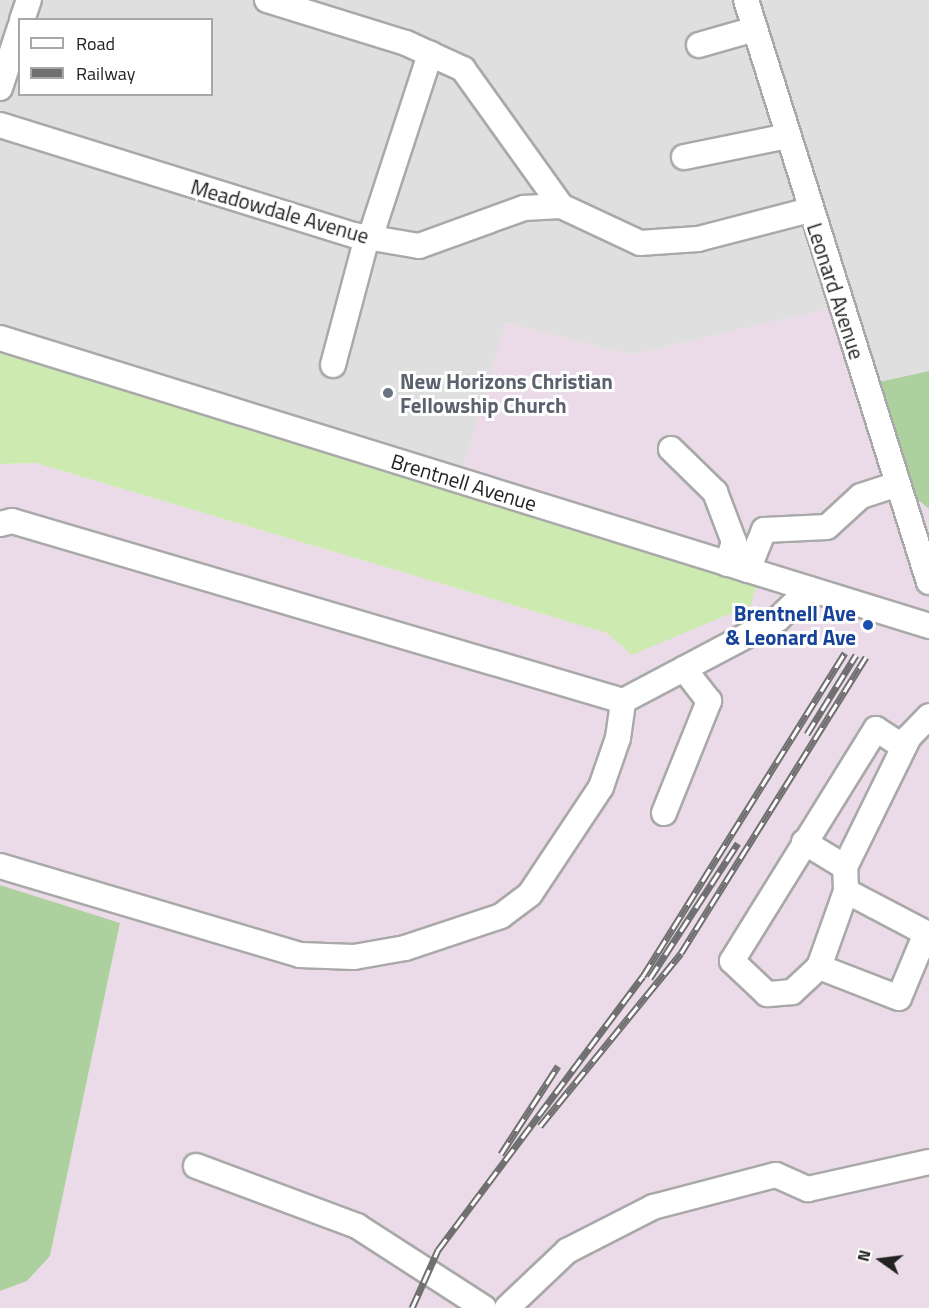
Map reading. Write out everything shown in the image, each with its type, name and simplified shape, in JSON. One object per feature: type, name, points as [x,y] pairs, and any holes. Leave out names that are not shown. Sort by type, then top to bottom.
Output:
[{"type":"street","points":[[23,18],[29,0]]},
{"type":"street","points":[[267,0],[430,54],[463,69],[561,206],[640,243],[698,239],[810,210]]},
{"type":"street","name":"Leonard Avenue","points":[[746,0],[810,210],[929,582]]},
{"type":"street","points":[[699,45],[755,29]]},
{"type":"street","points":[[0,88],[18,33]]},
{"type":"street","points":[[333,365],[368,238],[430,54]]},
{"type":"street","name":"Meadowdale Avenue","points":[[0,125],[368,238],[419,246],[524,208],[561,206]]},
{"type":"street","points":[[684,157],[787,136]]},
{"type":"street","name":"Brentnell Avenue","points":[[0,338],[929,626]]},
{"type":"street","points":[[671,449],[715,492],[734,542],[738,567]]},
{"type":"street","points":[[738,567],[764,530],[827,527],[861,496],[897,484]]},
{"type":"street","points":[[0,524],[12,521],[623,701],[778,619],[809,589]]},
{"type":"street","points":[[664,813],[709,701],[684,669]]},
{"type":"street","points":[[0,866],[300,955],[354,957],[405,948],[501,916],[530,894],[601,787],[623,701]]},
{"type":"street","points":[[904,747],[876,729],[732,961],[767,994],[792,992],[819,967],[846,891],[845,867],[904,747],[929,716]]},
{"type":"street","points":[[804,842],[845,867]]},
{"type":"street","points":[[819,967],[899,998],[926,933],[846,891]]},
{"type":"street","points":[[507,1308],[567,1251],[652,1207],[776,1175],[808,1190],[929,1162]]},
{"type":"street","points":[[196,1166],[350,1222],[484,1308]]},
{"type":"shaded area","points":[[0,0],[929,0],[929,371],[874,383],[847,305],[630,355],[506,323],[457,491],[0,350]]},
{"type":"shaded area","points":[[848,304],[910,493],[929,509],[929,1308],[0,1308],[0,1291],[27,1281],[50,1256],[120,924],[0,885],[0,464],[36,463],[607,633],[632,655],[457,491],[505,323],[631,355]]},
{"type":"green space","points":[[0,350],[757,584],[751,605],[632,655],[607,633],[36,463],[0,464]]},
{"type":"green space","points":[[929,371],[929,509],[910,493],[874,383]]},
{"type":"green space","points":[[0,885],[120,923],[50,1256],[27,1281],[0,1291]]},
{"type":"railway","points":[[412,1308],[438,1250],[643,976],[845,653]]},
{"type":"railway","points":[[807,734],[856,655]]},
{"type":"railway","points":[[540,1126],[681,953],[866,657]]},
{"type":"railway","points":[[650,978],[738,843]]},
{"type":"railway","points":[[501,1154],[558,1066]]},
{"type":"place","name":"New Horizons Christian Fellowship Church","points":[[388,393]]},
{"type":"place","name":"Brentnell Ave & Leonard Ave","points":[[868,625]]}]
